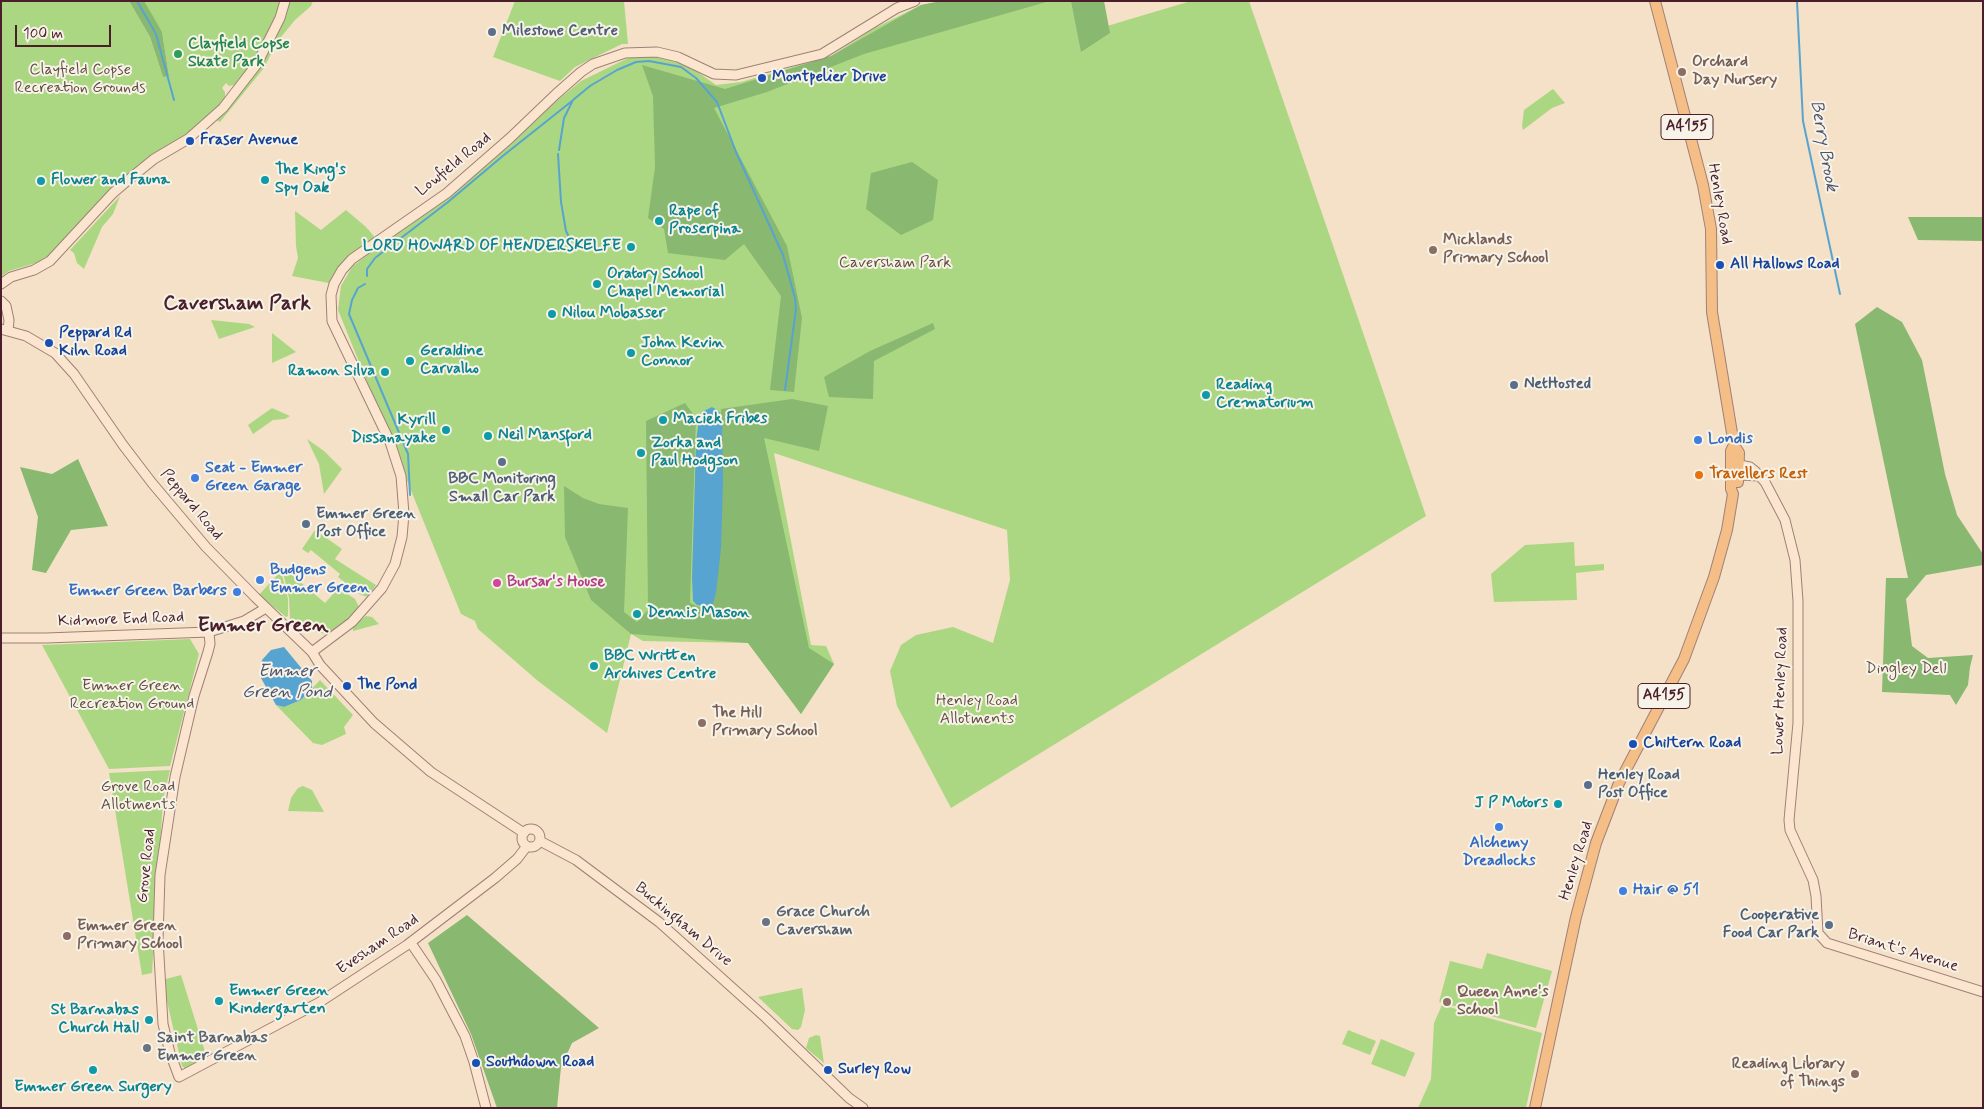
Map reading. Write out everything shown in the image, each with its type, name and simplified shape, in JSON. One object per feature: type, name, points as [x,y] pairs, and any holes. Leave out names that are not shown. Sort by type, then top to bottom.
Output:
[{"type":"main road","name":"Henley Road","points":[[1535,1108],[1576,917],[1596,843],[1619,783],[1684,659],[1714,577],[1727,530],[1733,494],[1738,489],[1736,470],[1739,450],[1734,445],[1712,312],[1711,229],[1703,184],[1655,1]]},
{"type":"street","points":[[1,284],[11,277],[34,270],[50,261],[113,193],[154,159],[188,139],[223,108],[257,64],[280,18],[285,1]]},
{"type":"street","name":"Lowfield Road","points":[[312,652],[352,622],[382,588],[394,564],[402,537],[404,496],[401,476],[390,442],[332,321],[330,295],[342,270],[352,259],[447,193],[510,138],[556,94],[593,64],[625,53],[657,52],[678,57],[714,74],[736,75],[822,54],[897,8],[915,1]]},
{"type":"street","points":[[1,301],[6,306],[9,320],[5,330]]},
{"type":"street","name":"Peppard Road","points":[[5,330],[26,336],[55,352],[66,364],[123,446],[152,483],[221,563],[312,652]]},
{"type":"street","name":"Lower Henley Road","points":[[1736,470],[1750,467],[1765,482],[1785,520],[1795,560],[1798,600],[1798,723],[1789,820],[1790,830],[1813,880],[1818,933]]},
{"type":"street","name":"Kidmore End Road","points":[[1,638],[209,632],[244,621],[266,608]]},
{"type":"street","name":"Grove Road","points":[[179,1077],[170,1054],[163,1024],[158,939],[160,875],[175,777],[194,696],[208,652],[209,632]]},
{"type":"street","points":[[312,652],[320,664],[360,709],[416,760],[524,833]]},
{"type":"street","points":[[529,829],[535,830],[540,834],[540,842],[535,846],[527,846],[522,839],[524,833],[529,829]]},
{"type":"street","name":"Buckingham Drive","points":[[540,842],[576,860],[660,922],[862,1108]]},
{"type":"street","name":"Evesham Road","points":[[179,1077],[320,1002],[411,943],[495,878],[517,859],[527,846]]},
{"type":"street","name":"Briant's Avenue","points":[[1818,933],[1827,943],[1983,992]]},
{"type":"street","points":[[411,943],[436,980],[465,1036],[486,1108]]},
{"type":"green space","name":"Clayfield Copse Recreation Grounds","points":[[1,1],[129,1],[150,37],[163,77],[169,76],[162,32],[143,1],[281,1],[277,16],[255,61],[238,84],[229,86],[226,83],[222,88],[225,92],[225,99],[220,105],[185,135],[147,159],[122,179],[48,256],[39,262],[9,271],[1,277]]},
{"type":"green space","points":[[129,1],[144,1],[162,32],[169,76],[163,77],[150,37]]},
{"type":"green space","points":[[289,1],[313,1],[311,6],[295,20],[277,42],[264,68],[220,122],[216,120],[236,98],[269,50]]},
{"type":"green space","points":[[515,1],[624,1],[628,44],[622,44],[575,67],[560,81],[493,57]]},
{"type":"green space","points":[[941,1],[1050,1],[864,54],[767,92],[714,108],[787,246],[802,318],[794,392],[770,390],[781,296],[744,244],[725,260],[668,253],[664,229],[648,218],[655,167],[653,96],[642,65],[725,89],[831,56],[921,5]]},
{"type":"green space","name":"Caversham Park","points":[[944,1],[1084,1],[1087,32],[1191,1],[1249,1],[1426,516],[951,808],[897,706],[890,671],[901,645],[916,635],[953,627],[993,643],[1010,580],[1007,530],[774,453],[811,645],[826,646],[834,664],[801,714],[748,643],[643,641],[631,634],[607,733],[538,681],[478,629],[475,621],[461,614],[338,310],[341,286],[352,267],[581,81],[628,58],[660,56],[692,68],[716,85],[741,82],[831,56],[875,28],[921,5]]},
{"type":"green space","points":[[1071,1],[1104,1],[1110,33],[1081,52]]},
{"type":"green space","points":[[1553,89],[1565,103],[1552,108],[1523,130],[1524,110]]},
{"type":"green space","points":[[912,162],[938,180],[933,220],[901,235],[866,209],[871,173]]},
{"type":"green space","points":[[120,196],[113,214],[102,227],[84,269],[77,263],[74,253],[70,250]]},
{"type":"green space","points":[[346,210],[366,227],[378,241],[352,259],[334,284],[292,276],[298,258],[295,211],[321,230]]},
{"type":"green space","points":[[1908,217],[1983,217],[1983,241],[1918,240]]},
{"type":"green space","name":"Dingley Dell","points":[[1877,307],[1902,322],[1922,360],[1945,474],[1957,515],[1983,554],[1983,565],[1926,575],[1906,599],[1912,646],[1928,658],[1973,655],[1968,685],[1956,705],[1950,695],[1882,692],[1886,578],[1908,578],[1855,324]]},
{"type":"green space","points":[[211,320],[249,324],[255,327],[219,339]]},
{"type":"green space","points":[[933,323],[935,329],[874,361],[873,399],[829,397],[824,377],[870,351]]},
{"type":"green space","points":[[272,333],[296,352],[272,363]]},
{"type":"green space","points":[[792,399],[828,406],[819,451],[764,438],[809,648],[834,664],[801,714],[748,643],[631,634],[591,600],[565,537],[564,486],[583,498],[599,504],[628,508],[624,612],[637,622],[648,610],[646,421],[685,403],[696,418],[690,603],[706,610],[713,603],[721,409]]},
{"type":"green space","points":[[272,408],[290,416],[285,419],[273,420],[253,434],[248,425]]},
{"type":"green space","points":[[307,439],[324,451],[342,469],[324,494],[319,464]]},
{"type":"green space","points":[[78,459],[108,526],[71,530],[46,573],[32,570],[38,517],[20,467],[52,474]]},
{"type":"green space","points":[[315,530],[342,549],[335,559],[376,585],[368,597],[361,595],[338,577],[340,574],[311,550],[308,553],[302,549]]},
{"type":"green space","points":[[1574,542],[1575,566],[1604,564],[1604,570],[1576,573],[1577,600],[1494,602],[1491,574],[1525,545]]},
{"type":"green space","points":[[285,569],[325,603],[335,592],[343,591],[355,599],[359,607],[348,619],[327,634],[299,626],[290,619],[289,598],[283,572]]},
{"type":"green space","points":[[278,574],[282,575],[288,599],[288,616],[286,617],[259,595]]},
{"type":"green space","points":[[366,616],[372,617],[379,624],[353,631],[353,626]]},
{"type":"green space","name":"Emmer Green Recreation Ground","points":[[190,639],[199,654],[170,766],[109,769],[42,645]]},
{"type":"green space","points":[[320,680],[353,715],[344,727],[346,734],[322,745],[313,743],[276,705],[284,707],[301,700]]},
{"type":"green space","name":"Grove Road Allotments","points":[[170,770],[163,799],[152,973],[142,975],[109,773]]},
{"type":"green space","points":[[303,786],[312,790],[324,812],[288,811],[291,798],[298,788]]},
{"type":"green space","points":[[467,915],[599,1028],[572,1043],[561,1067],[557,1108],[497,1108],[471,1034],[428,943]]},
{"type":"green space","points":[[1487,953],[1552,971],[1536,1028],[1439,1002],[1450,961],[1482,969]]},
{"type":"green space","points":[[181,975],[207,1058],[186,1069],[182,1066],[162,980]]},
{"type":"green space","points":[[802,988],[805,1010],[801,1027],[798,1030],[792,1029],[758,997]]},
{"type":"green space","points":[[1442,1005],[1542,1033],[1526,1108],[1418,1108],[1431,1079],[1434,1023]]},
{"type":"green space","points":[[1348,1030],[1376,1041],[1370,1055],[1342,1044]]},
{"type":"green space","points":[[816,1035],[820,1036],[824,1063],[806,1048],[809,1038]]},
{"type":"green space","points":[[1381,1039],[1415,1053],[1405,1077],[1371,1064]]},
{"type":"water","points":[[712,407],[719,411],[722,420],[723,482],[721,548],[716,593],[713,604],[707,607],[697,605],[693,601],[692,578],[696,442],[699,419],[704,411]]},
{"type":"water","name":"Emmer Green Pond","points":[[284,647],[312,681],[312,688],[301,700],[284,707],[276,705],[261,678],[262,660],[271,650]]},
{"type":"waterway","points":[[137,1],[156,34],[174,100]]},
{"type":"waterway","name":"Berry Brook","points":[[1797,1],[1803,121],[1840,294]]},
{"type":"waterway","points":[[559,150],[564,118],[573,100],[590,86],[617,70],[636,62],[649,61],[681,67],[696,78],[717,102],[736,152],[783,255],[795,298],[796,309],[785,390]]},
{"type":"waterway","points":[[367,276],[367,269],[375,258],[448,202],[572,101]]},
{"type":"waterway","points":[[558,154],[561,202],[566,231],[570,239]]},
{"type":"waterway","points":[[365,284],[358,288],[352,300],[349,314],[408,454],[410,495]]},
{"type":"place","name":"Milestone Centre","points":[[492,32]]},
{"type":"place","name":"Clayfield Copse Skate Park","points":[[178,54]]},
{"type":"place","name":"Orchard Day Nursery","points":[[1682,72]]},
{"type":"place","name":"Montpelier Drive","points":[[762,78]]},
{"type":"place","name":"Fraser Avenue","points":[[190,141]]},
{"type":"place","name":"The King's Spy Oak","points":[[265,180]]},
{"type":"place","name":"Flower and Fauna","points":[[41,181]]},
{"type":"place","name":"Rape of Proserpina","points":[[659,221]]},
{"type":"place","name":"LORD HOWARD OF HENDERSKELFE","points":[[631,247]]},
{"type":"place","name":"Micklands Primary School","points":[[1433,250]]},
{"type":"place","name":"All Hallows Road","points":[[1720,265]]},
{"type":"place","name":"Oratory School Chapel Memorial","points":[[597,284]]},
{"type":"place","name":"Nilou Mobasser","points":[[552,314]]},
{"type":"place","name":"Peppard Rd Kiln Road","points":[[49,343]]},
{"type":"place","name":"John Kevin Connor","points":[[631,353]]},
{"type":"place","name":"Geraldine Carvalho","points":[[410,361]]},
{"type":"place","name":"Ramon Silva","points":[[385,372]]},
{"type":"place","name":"NetHosted","points":[[1514,385]]},
{"type":"place","name":"Reading Crematorium","points":[[1206,395]]},
{"type":"place","name":"Maciek Fribes","points":[[663,420]]},
{"type":"place","name":"Kyrill Dissanayake","points":[[446,430]]},
{"type":"place","name":"Neil Mansford","points":[[488,436]]},
{"type":"place","name":"Londis","points":[[1698,440]]},
{"type":"place","name":"Zorka and Paul Hodgson","points":[[641,453]]},
{"type":"place","name":"BBC Monitoring Small Car Park","points":[[502,462]]},
{"type":"place","name":"Travellers Rest","points":[[1699,475]]},
{"type":"place","name":"Seat - Emmer Green Garage","points":[[195,478]]},
{"type":"place","name":"Emmer Green Post Office","points":[[306,524]]},
{"type":"place","name":"Budgens Emmer Green","points":[[260,580]]},
{"type":"place","name":"Bursar's House","points":[[497,583]]},
{"type":"place","name":"Emmer Green Barbers","points":[[237,592]]},
{"type":"place","name":"Dennis Mason","points":[[637,614]]},
{"type":"place","name":"BBC Written Archives Centre","points":[[594,666]]},
{"type":"place","name":"The Pond","points":[[347,686]]},
{"type":"place","name":"The Hill Primary School","points":[[702,723]]},
{"type":"place","name":"Chiltern Road","points":[[1633,744]]},
{"type":"place","name":"Henley Road Post Office","points":[[1588,785]]},
{"type":"place","name":"J P Motors","points":[[1558,804]]},
{"type":"place","name":"Alchemy Dreadlocks","points":[[1499,827]]},
{"type":"place","name":"Hair @ 51","points":[[1623,891]]},
{"type":"place","name":"Grace Church Caversham","points":[[766,922]]},
{"type":"place","name":"Cooperative Food Car Park","points":[[1829,925]]},
{"type":"place","name":"Emmer Green Primary School","points":[[67,936]]},
{"type":"place","name":"Emmer Green Kindergarten","points":[[219,1001]]},
{"type":"place","name":"Queen Anne's School","points":[[1447,1002]]},
{"type":"place","name":"St Barnabas Church Hall","points":[[149,1020]]},
{"type":"place","name":"Saint Barnabas Emmer Green","points":[[147,1048]]},
{"type":"place","name":"Southdown Road","points":[[476,1063]]},
{"type":"place","name":"Emmer Green Surgery","points":[[93,1070]]},
{"type":"place","name":"Surley Row","points":[[828,1070]]},
{"type":"place","name":"Reading Library of Things","points":[[1855,1074]]},
{"type":"district","name":"Caversham Park","points":[[237,305]]},
{"type":"district","name":"Emmer Green","points":[[263,627]]},
{"type":"park label","name":"Henley Road Allotments","points":[[977,711]]}]
